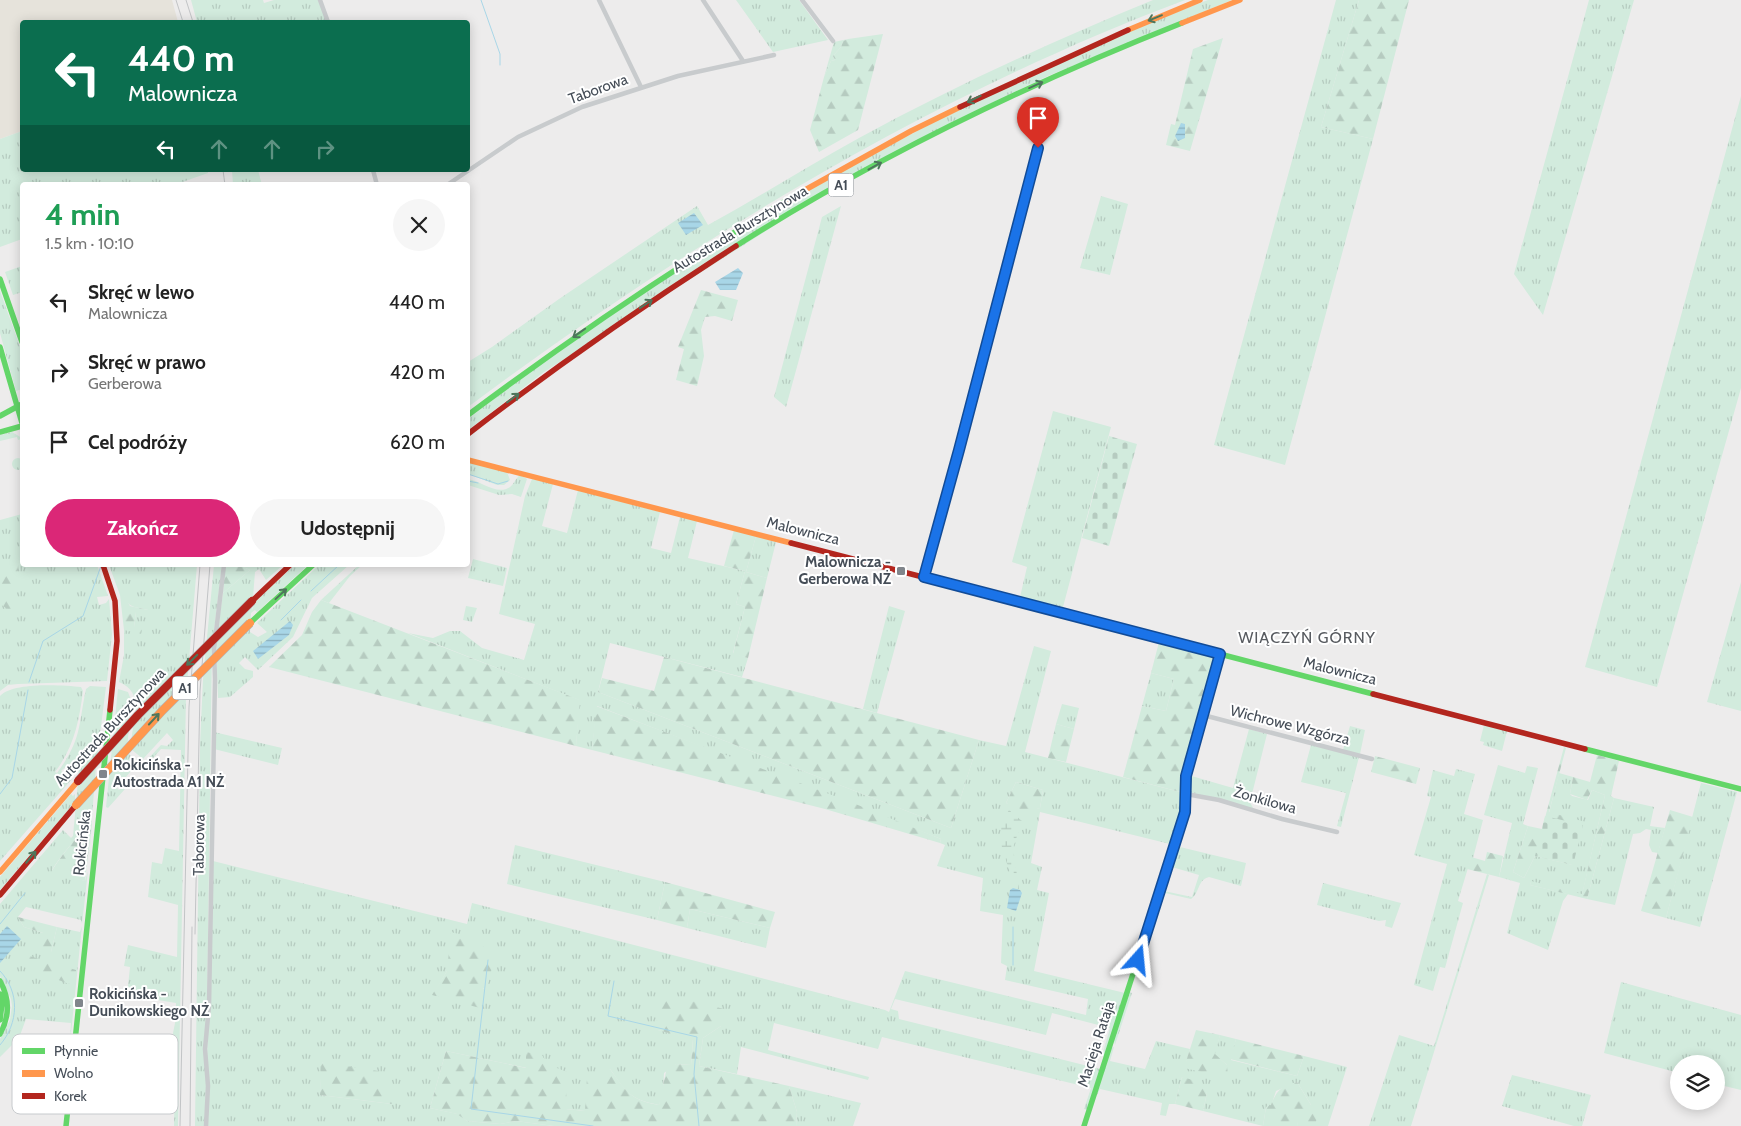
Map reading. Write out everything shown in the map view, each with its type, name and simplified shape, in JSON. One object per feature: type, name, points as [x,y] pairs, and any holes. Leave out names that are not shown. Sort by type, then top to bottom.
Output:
[{"type":"main road","name":"Autostrada Bursztynowa","points":[[470,414],[552,352],[655,281],[740,227],[831,174],[924,124],[1021,76],[1200,0]]},
{"type":"main road","name":"Autostrada Bursztynowa","points":[[470,432],[547,374],[634,312],[728,251],[838,186],[910,147],[1026,90],[1134,42],[1240,0]]},
{"type":"main road","points":[[0,279],[20,336]]},
{"type":"main road","points":[[0,348],[19,405],[0,416]]},
{"type":"main road","points":[[0,432],[20,426]]},
{"type":"main road","name":"Malownicza","points":[[470,461],[1741,789]]},
{"type":"main road","name":"Rokicińska","points":[[76,1034],[117,641],[115,601],[104,567]]},
{"type":"main road","name":"Autostrada Bursztynowa","points":[[0,872],[138,715],[288,567]]},
{"type":"main road","name":"Autostrada Bursztynowa","points":[[0,895],[76,805],[162,711],[250,623],[311,567]]},
{"type":"main road","name":"Macieja Rataja","points":[[1084,1126],[1186,811],[1186,776],[1220,654]]},
{"type":"main road","points":[[0,864],[30,836]]},
{"type":"main road","points":[[0,981],[6,992],[9,1006],[7,1019],[0,1034]]},
{"type":"main road","points":[[0,994],[2,1004],[0,1020]]},
{"type":"street","points":[[320,0],[327,20]]},
{"type":"street","points":[[598,0],[642,87]]},
{"type":"street","points":[[703,0],[743,61]]},
{"type":"street","points":[[802,0],[833,41]]},
{"type":"street","name":"Taborowa","points":[[470,169],[525,132],[582,107],[642,87],[774,55]]},
{"type":"street","points":[[924,577],[1048,111]]},
{"type":"street","name":"Taborowa","points":[[451,182],[466,172]]},
{"type":"street","name":"Taborowa","points":[[206,1126],[208,1086],[205,1049],[208,1006],[214,649],[224,567]]},
{"type":"street","name":"Wichrowe Wzgórza","points":[[1203,715],[1372,759]]},
{"type":"street","name":"Żonkilowa","points":[[1186,794],[1219,800],[1282,819],[1337,832]]},
{"type":"shaded area","points":[[0,0],[172,0],[177,20],[20,20],[20,132],[0,139]]},
{"type":"green space","points":[[191,0],[263,0],[264,3],[274,0],[318,0],[326,20],[196,20]]},
{"type":"green space","points":[[736,0],[799,0],[828,40],[773,52]]},
{"type":"green space","points":[[1153,0],[1185,0],[1089,39],[995,81],[903,128],[812,178],[637,288],[551,346],[470,406],[470,361],[697,206],[708,225],[840,149],[931,100],[1078,32]]},
{"type":"green space","points":[[1208,0],[1232,0],[1048,76],[954,121],[865,168],[544,372],[470,428],[470,418],[553,356],[640,295],[730,237],[823,182],[917,131],[1013,83],[1110,40]]},
{"type":"green space","points":[[1336,0],[1359,0],[1321,127],[1373,139],[1285,465],[1214,445]]},
{"type":"green space","points":[[1359,0],[1409,0],[1373,139],[1321,127]]},
{"type":"green space","points":[[1589,0],[1634,0],[1543,315],[1514,274]]},
{"type":"green space","points":[[883,34],[858,130],[819,152],[810,130],[824,77],[831,61],[835,60],[833,56],[841,47],[843,41]]},
{"type":"green space","points":[[1223,38],[1190,151],[1166,145],[1171,124],[1175,125],[1193,49]]},
{"type":"green space","points":[[848,39],[843,41],[841,47],[833,56],[835,60],[831,61],[824,77],[834,42]]},
{"type":"green space","points":[[1741,96],[1741,388],[1657,687],[1585,667]]},
{"type":"green space","points":[[20,132],[20,172],[208,173],[182,182],[20,182],[20,240],[0,247],[0,139]]},
{"type":"green space","points":[[232,172],[259,172],[261,182],[233,182]]},
{"type":"green space","points":[[1101,196],[1128,204],[1110,275],[1080,268]]},
{"type":"green space","points":[[841,206],[786,407],[774,397],[822,217]]},
{"type":"green space","points":[[20,267],[20,293],[13,295],[5,272]]},
{"type":"green space","points":[[701,290],[738,300],[732,321],[715,316],[705,317],[701,330],[704,356],[697,386],[676,380],[684,349],[678,347]]},
{"type":"green space","points":[[0,291],[20,346],[20,390],[16,391],[0,333]]},
{"type":"green space","points":[[1053,411],[1111,427],[1063,607],[1020,597],[1027,567],[1012,562]]},
{"type":"green space","points":[[12,432],[20,437],[20,439],[18,440],[17,437],[0,441],[0,435]]},
{"type":"green space","points":[[1109,436],[1137,444],[1109,546],[1082,538]]},
{"type":"green space","points":[[18,458],[20,459],[20,469],[18,470],[12,464]]},
{"type":"green space","points":[[470,463],[507,472],[510,480],[504,485],[497,485],[470,475]]},
{"type":"green space","points":[[520,475],[527,479],[521,497],[512,494],[499,495],[470,486],[470,479],[500,490],[510,487]]},
{"type":"green space","points":[[532,479],[553,484],[542,526],[567,533],[578,490],[660,512],[651,548],[671,553],[680,517],[697,521],[688,558],[745,571],[736,604],[745,607],[733,653],[748,658],[742,677],[610,643],[598,692],[951,828],[979,740],[1006,746],[1034,646],[1051,651],[1025,752],[1184,793],[1184,806],[1170,856],[1167,855],[1170,844],[1040,812],[1031,863],[1042,867],[1037,890],[1049,893],[1034,971],[1125,993],[1106,1055],[1102,1056],[1110,1028],[1052,1013],[1046,1035],[895,999],[891,1009],[898,1011],[899,1019],[1100,1069],[1087,1110],[1084,1109],[1091,1088],[882,1037],[878,1049],[774,1023],[768,1050],[869,1077],[868,1080],[741,1047],[737,1074],[699,1066],[703,1038],[721,1026],[658,1030],[693,1039],[691,1065],[676,1064],[664,1073],[663,1093],[659,1105],[641,1100],[630,1094],[610,1069],[585,1111],[566,1109],[527,1068],[446,1051],[430,1108],[458,1114],[467,1121],[500,1124],[516,1121],[554,1126],[208,1126],[207,1057],[213,861],[467,924],[472,903],[889,1012],[905,971],[1086,1015],[1088,999],[1005,980],[1007,966],[1001,963],[1003,915],[980,911],[983,878],[937,866],[945,845],[940,843],[941,839],[597,706],[592,750],[576,746],[579,700],[408,633],[433,638],[450,631],[460,631],[482,648],[524,660],[535,624],[499,614],[525,496]],"holes":[[[1016,782],[1043,790],[1040,808],[1029,810],[1006,803]],[[447,971],[486,988],[433,995]],[[322,1062],[392,1104],[320,1095]]]},
{"type":"green space","points":[[20,515],[20,567],[98,567],[108,596],[97,597],[99,605],[106,603],[109,599],[112,634],[107,681],[18,684],[8,685],[0,691],[0,520]]},
{"type":"green space","points":[[734,530],[756,536],[746,572],[767,578],[748,658],[733,654],[745,607],[736,604],[745,571],[724,566]]},
{"type":"green space","points":[[756,536],[776,542],[767,578],[746,572]]},
{"type":"green space","points":[[16,559],[19,563],[12,608],[9,610],[0,604],[0,561]]},
{"type":"green space","points":[[473,559],[507,568],[503,586],[468,578]]},
{"type":"green space","points":[[110,567],[197,567],[186,696],[178,1126],[174,1126],[174,1114],[178,1114],[178,1034],[173,1034],[176,1018],[176,1003],[127,995],[130,967],[124,966],[128,945],[177,957],[178,905],[148,897],[152,862],[162,864],[165,848],[179,851],[181,750],[161,749],[146,766],[143,764],[161,745],[167,746],[173,740],[167,733],[143,759],[131,749],[136,711],[135,702],[133,694],[128,687],[119,682],[124,655],[124,630],[130,630],[134,627],[136,612],[148,610],[130,605],[124,596],[120,595]]},
{"type":"green space","points":[[214,567],[222,567],[212,647],[205,1126],[195,1126],[200,745],[203,679]]},
{"type":"green space","points":[[225,567],[243,567],[250,570],[223,593]]},
{"type":"green space","points":[[243,567],[281,567],[266,580],[259,569],[255,572],[252,610],[256,600],[293,567],[306,567],[257,612],[255,610],[251,613],[250,632],[258,637],[267,632],[257,623],[317,567],[347,567],[312,598],[293,637],[258,670],[245,657],[239,663],[245,669],[253,671],[253,677],[230,697],[218,698],[216,643],[223,593],[250,570]]},
{"type":"green space","points":[[357,567],[360,567],[350,576],[329,603],[321,600]]},
{"type":"green space","points":[[1741,582],[1741,711],[1707,702]]},
{"type":"green space","points":[[120,595],[124,595],[130,606],[148,610],[148,615],[136,612],[134,627],[142,630],[141,634],[124,630]]},
{"type":"green space","points":[[321,600],[580,700],[576,746],[269,667],[302,635],[312,612]]},
{"type":"green space","points":[[466,606],[477,608],[472,622],[463,620]]},
{"type":"green space","points":[[889,606],[905,611],[877,713],[863,709]]},
{"type":"green space","points":[[1159,642],[1175,648],[1177,645],[1211,654],[1214,658],[1184,793],[1123,777],[1142,706],[1166,711],[1174,679],[1151,673]]},
{"type":"green space","points":[[664,657],[979,740],[951,828],[598,692],[602,678],[654,691]]},
{"type":"green space","points":[[1151,673],[1174,679],[1166,711],[1142,706]]},
{"type":"green space","points":[[26,686],[81,687],[83,691],[75,734],[67,753],[55,772],[57,773],[75,742],[86,689],[90,686],[106,687],[96,766],[92,823],[70,846],[52,871],[85,881],[88,871],[82,924],[81,920],[26,907],[18,917],[24,927],[43,933],[51,952],[57,927],[80,932],[82,926],[71,1034],[71,1023],[26,1019],[20,1034],[12,1034],[12,1045],[0,1057],[0,1039],[10,1020],[12,1006],[11,999],[0,976],[0,904],[63,830],[71,838],[73,836],[79,770],[76,766],[72,766],[66,767],[61,771],[72,779],[0,861],[0,696],[15,688]]},
{"type":"green space","points":[[118,689],[128,692],[131,700],[127,751],[137,764],[126,777],[119,777],[112,783],[119,790],[121,788],[125,789],[108,808],[106,807]]},
{"type":"green space","points":[[1062,704],[1079,708],[1074,729],[1056,724]]},
{"type":"green space","points":[[596,706],[853,803],[941,839],[940,843],[825,809],[592,750]]},
{"type":"green space","points":[[1056,724],[1074,729],[1066,762],[1048,758]]},
{"type":"green space","points":[[1484,725],[1507,731],[1502,751],[1483,745],[1484,742],[1480,741]]},
{"type":"green space","points":[[1350,726],[1365,730],[1360,754],[1343,750]]},
{"type":"green space","points":[[1249,729],[1267,734],[1250,802],[1254,810],[1189,792],[1188,775],[1233,788]]},
{"type":"green space","points":[[214,732],[282,748],[278,765],[214,749]]},
{"type":"green space","points":[[1311,745],[1359,757],[1341,827],[1337,826],[1346,793],[1301,782]]},
{"type":"green space","points":[[1564,747],[1566,748],[1549,812],[1582,821],[1573,865],[1535,856],[1524,878],[1513,872],[1528,826],[1542,829]]},
{"type":"green space","points":[[1597,755],[1619,761],[1611,796],[1614,798],[1587,899],[1530,885],[1531,881],[1582,894],[1605,795],[1592,790],[1587,800],[1570,794],[1573,777],[1590,782]]},
{"type":"green space","points":[[1375,756],[1420,768],[1416,784],[1371,772]]},
{"type":"green space","points":[[1498,765],[1525,773],[1527,766],[1538,768],[1523,824],[1528,826],[1513,872],[1524,878],[1535,856],[1573,865],[1549,813],[1559,773],[1573,777],[1570,794],[1572,796],[1588,800],[1592,790],[1605,795],[1582,895],[1531,882],[1530,885],[1568,894],[1563,901],[1548,950],[1507,933],[1520,883],[1499,877],[1512,823],[1484,815]]},
{"type":"green space","points":[[1456,769],[1475,774],[1464,814],[1483,820],[1473,858],[1471,858],[1458,901],[1463,903],[1445,968],[1440,967],[1433,991],[1414,985],[1447,864],[1414,855],[1431,797],[1427,796],[1433,770],[1454,776]]},
{"type":"green space","points":[[1016,782],[1043,790],[1040,808],[1027,812],[1006,803]]},
{"type":"green space","points":[[1701,783],[1737,792],[1700,927],[1666,918]]},
{"type":"green space","points":[[71,794],[73,796],[75,794],[75,802],[0,890],[0,877]]},
{"type":"green space","points":[[1614,798],[1654,807],[1650,826],[1665,828],[1658,853],[1652,852],[1649,845],[1651,830],[1646,829],[1640,833],[1633,834],[1615,905],[1587,899]]},
{"type":"green space","points":[[1009,810],[1022,821],[1013,848],[1019,889],[1013,888],[1002,849],[1001,831],[1003,821]]},
{"type":"green space","points":[[1670,810],[1693,817],[1666,918],[1641,911]]},
{"type":"green space","points":[[1545,816],[1583,825],[1573,865],[1535,856]]},
{"type":"green space","points":[[92,822],[85,881],[51,873],[70,846]]},
{"type":"green space","points":[[1182,836],[1180,847],[1246,863],[1241,886],[1209,877],[1202,881],[1191,899],[1165,893],[1164,891],[1192,897],[1199,875],[1172,867],[1168,875]]},
{"type":"green space","points":[[515,845],[665,882],[657,920],[507,884]]},
{"type":"green space","points":[[1487,852],[1503,856],[1499,877],[1467,869],[1471,857],[1485,861]]},
{"type":"green space","points":[[1487,874],[1489,875],[1411,1126],[1369,1126],[1399,1035],[1434,1046]]},
{"type":"green space","points":[[665,882],[775,912],[770,928],[690,909],[687,928],[657,920]]},
{"type":"green space","points":[[1323,883],[1401,903],[1392,928],[1385,926],[1386,920],[1379,921],[1317,905]]},
{"type":"green space","points":[[690,909],[770,928],[766,948],[687,928]]},
{"type":"green space","points":[[18,917],[57,927],[51,952],[39,948],[43,933],[24,927]]},
{"type":"green space","points":[[451,932],[473,938],[495,956],[487,988],[483,988],[480,1008],[432,995],[447,971]]},
{"type":"green space","points":[[26,955],[76,970],[75,982],[69,984],[22,966]]},
{"type":"green space","points":[[1621,982],[1741,1015],[1741,1090],[1725,1086],[1725,1055],[1670,1055],[1670,1071],[1604,1053]]},
{"type":"green space","points":[[1129,992],[1132,993],[1115,1045],[1114,1040]]},
{"type":"green space","points":[[664,994],[724,1009],[721,1026],[703,1038],[699,1066],[789,1086],[797,1112],[796,1126],[554,1126],[516,1121],[500,1124],[467,1121],[457,1114],[430,1108],[446,1051],[526,1068],[526,1052],[542,1055],[547,1064],[567,1072],[566,1109],[585,1111],[587,1077],[610,1069],[630,1094],[649,1103],[659,1105],[667,1067],[676,1064],[691,1065],[693,1040],[658,1030],[656,1014]]},
{"type":"green space","points":[[1196,1030],[1220,1035],[1215,1054],[1227,1065],[1228,1078],[1184,1068]]},
{"type":"green space","points":[[1220,1035],[1236,1039],[1231,1060],[1297,1076],[1304,1056],[1347,1067],[1328,1126],[1297,1126],[1298,1118],[1311,1105],[1297,1082],[1276,1091],[1271,1106],[1266,1107],[1263,1126],[1203,1111],[1207,1093],[1182,1077],[1175,1104],[1169,1104],[1166,1116],[1160,1115],[1162,1103],[1100,1089],[1096,1097],[1111,1048],[1114,1047],[1110,1061],[1145,1069],[1156,1041],[1190,1049],[1185,1067],[1227,1065],[1214,1054]]},
{"type":"green space","points":[[1236,1039],[1304,1056],[1297,1076],[1230,1059]]},
{"type":"green space","points":[[321,1062],[378,1071],[392,1104],[320,1095]]},
{"type":"green space","points":[[1512,1075],[1591,1095],[1582,1126],[1574,1126],[1502,1106]]},
{"type":"green space","points":[[1182,1077],[1200,1082],[1207,1093],[1203,1111],[1175,1104]]},
{"type":"green space","points":[[1297,1082],[1311,1105],[1319,1112],[1315,1125],[1299,1118],[1297,1126],[1263,1126],[1266,1107],[1271,1105],[1280,1089]]},
{"type":"green space","points":[[789,1086],[861,1103],[853,1126],[796,1126],[797,1112]]},
{"type":"water","points":[[1181,123],[1185,124],[1185,138],[1178,141],[1175,136]]},
{"type":"water","points":[[694,213],[703,225],[686,235],[678,223]]},
{"type":"water","points":[[738,268],[743,273],[736,290],[720,290],[715,282]]},
{"type":"water","points":[[290,621],[293,625],[289,635],[258,659],[253,651]]},
{"type":"water","points":[[1013,888],[1020,890],[1022,893],[1016,911],[1007,908],[1010,890]]},
{"type":"water","points":[[7,926],[21,939],[0,963],[0,934]]},
{"type":"waterway","points":[[481,0],[500,54],[500,65]]},
{"type":"waterway","points":[[470,475],[498,484],[508,481]]},
{"type":"waterway","points":[[470,481],[478,483]]},
{"type":"waterway","points":[[29,682],[43,641],[83,616],[101,567]]},
{"type":"waterway","points":[[311,591],[337,567]]},
{"type":"waterway","points":[[281,620],[301,600]]},
{"type":"waterway","points":[[0,794],[12,778],[28,690]]},
{"type":"waterway","points":[[0,924],[25,893]]},
{"type":"waterway","points":[[1013,927],[1013,965]]},
{"type":"waterway","points":[[488,960],[471,1109],[593,1126]]},
{"type":"waterway","points":[[0,971],[7,979],[11,988],[15,1008],[11,1027],[0,1045]]},
{"type":"waterway","points":[[614,981],[608,1016],[697,1037],[694,1074],[699,1126]]},
{"type":"railway","points":[[176,0],[182,20]]},
{"type":"railway","points":[[186,0],[192,20]]},
{"type":"railway","points":[[223,172],[225,182]]},
{"type":"railway","points":[[180,1126],[189,707],[200,567]]},
{"type":"railway","points":[[195,934],[200,691],[210,567]]},
{"type":"railway","points":[[190,1126],[192,927]]},
{"type":"traffic: fast","points":[[736,246],[789,213],[898,152],[1067,71],[1182,23]]},
{"type":"traffic: fast","points":[[470,414],[625,303],[787,200]]},
{"type":"traffic: fast","points":[[0,279],[20,336]]},
{"type":"traffic: fast","points":[[0,347],[20,416]]},
{"type":"traffic: fast","points":[[0,416],[20,405]]},
{"type":"traffic: fast","points":[[0,432],[20,427]]},
{"type":"traffic: fast","points":[[250,623],[311,567]]},
{"type":"traffic: fast","points":[[1101,623],[1373,694]]},
{"type":"traffic: fast","points":[[76,1034],[110,710]]},
{"type":"traffic: fast","points":[[1585,749],[1741,789]]},
{"type":"traffic: fast","points":[[1084,1126],[1178,834]]},
{"type":"traffic: fast","points":[[0,981],[6,994],[8,1008],[6,1021],[0,1034]]},
{"type":"traffic: fast","points":[[0,994],[2,1004],[0,1020]]},
{"type":"traffic: fast","points":[[66,1126],[67,1114]]},
{"type":"traffic: slow","points":[[1128,30],[1200,0]]},
{"type":"traffic: slow","points":[[1182,23],[1240,0]]},
{"type":"traffic: slow","points":[[787,200],[911,131],[960,107]]},
{"type":"traffic: slow","points":[[470,461],[791,543]]},
{"type":"traffic: slow","points":[[76,805],[162,711],[250,623]]},
{"type":"traffic: slow","points":[[1178,834],[1185,812],[1186,776],[1220,654]]},
{"type":"traffic: slow","points":[[0,872],[78,781]]},
{"type":"traffic: jam","points":[[960,107],[1128,30]]},
{"type":"traffic: jam","points":[[470,433],[600,337],[736,246]]},
{"type":"traffic: jam","points":[[791,543],[1101,623]]},
{"type":"traffic: jam","points":[[104,567],[115,601],[117,641],[110,710]]},
{"type":"traffic: jam","points":[[252,601],[288,567]]},
{"type":"traffic: jam","points":[[78,781],[138,715],[252,601]]},
{"type":"traffic: jam","points":[[1373,694],[1585,749]]},
{"type":"traffic: jam","points":[[0,895],[76,805]]},
{"type":"place","name":"Malownicza - Gerberowa NŻ","points":[[901,571]]},
{"type":"place","name":"Rokicińska - Autostrada A1 NŻ","points":[[103,774]]},
{"type":"place","name":"Rokicińska - Dunikowskiego NŻ","points":[[79,1003]]},
{"type":"district","name":"WIĄCZYŃ GÓRNY","points":[[1307,637]]},
{"type":"route","points":[[1038,148],[924,577],[1220,654],[1186,776],[1187,805],[1138,960]]}]
